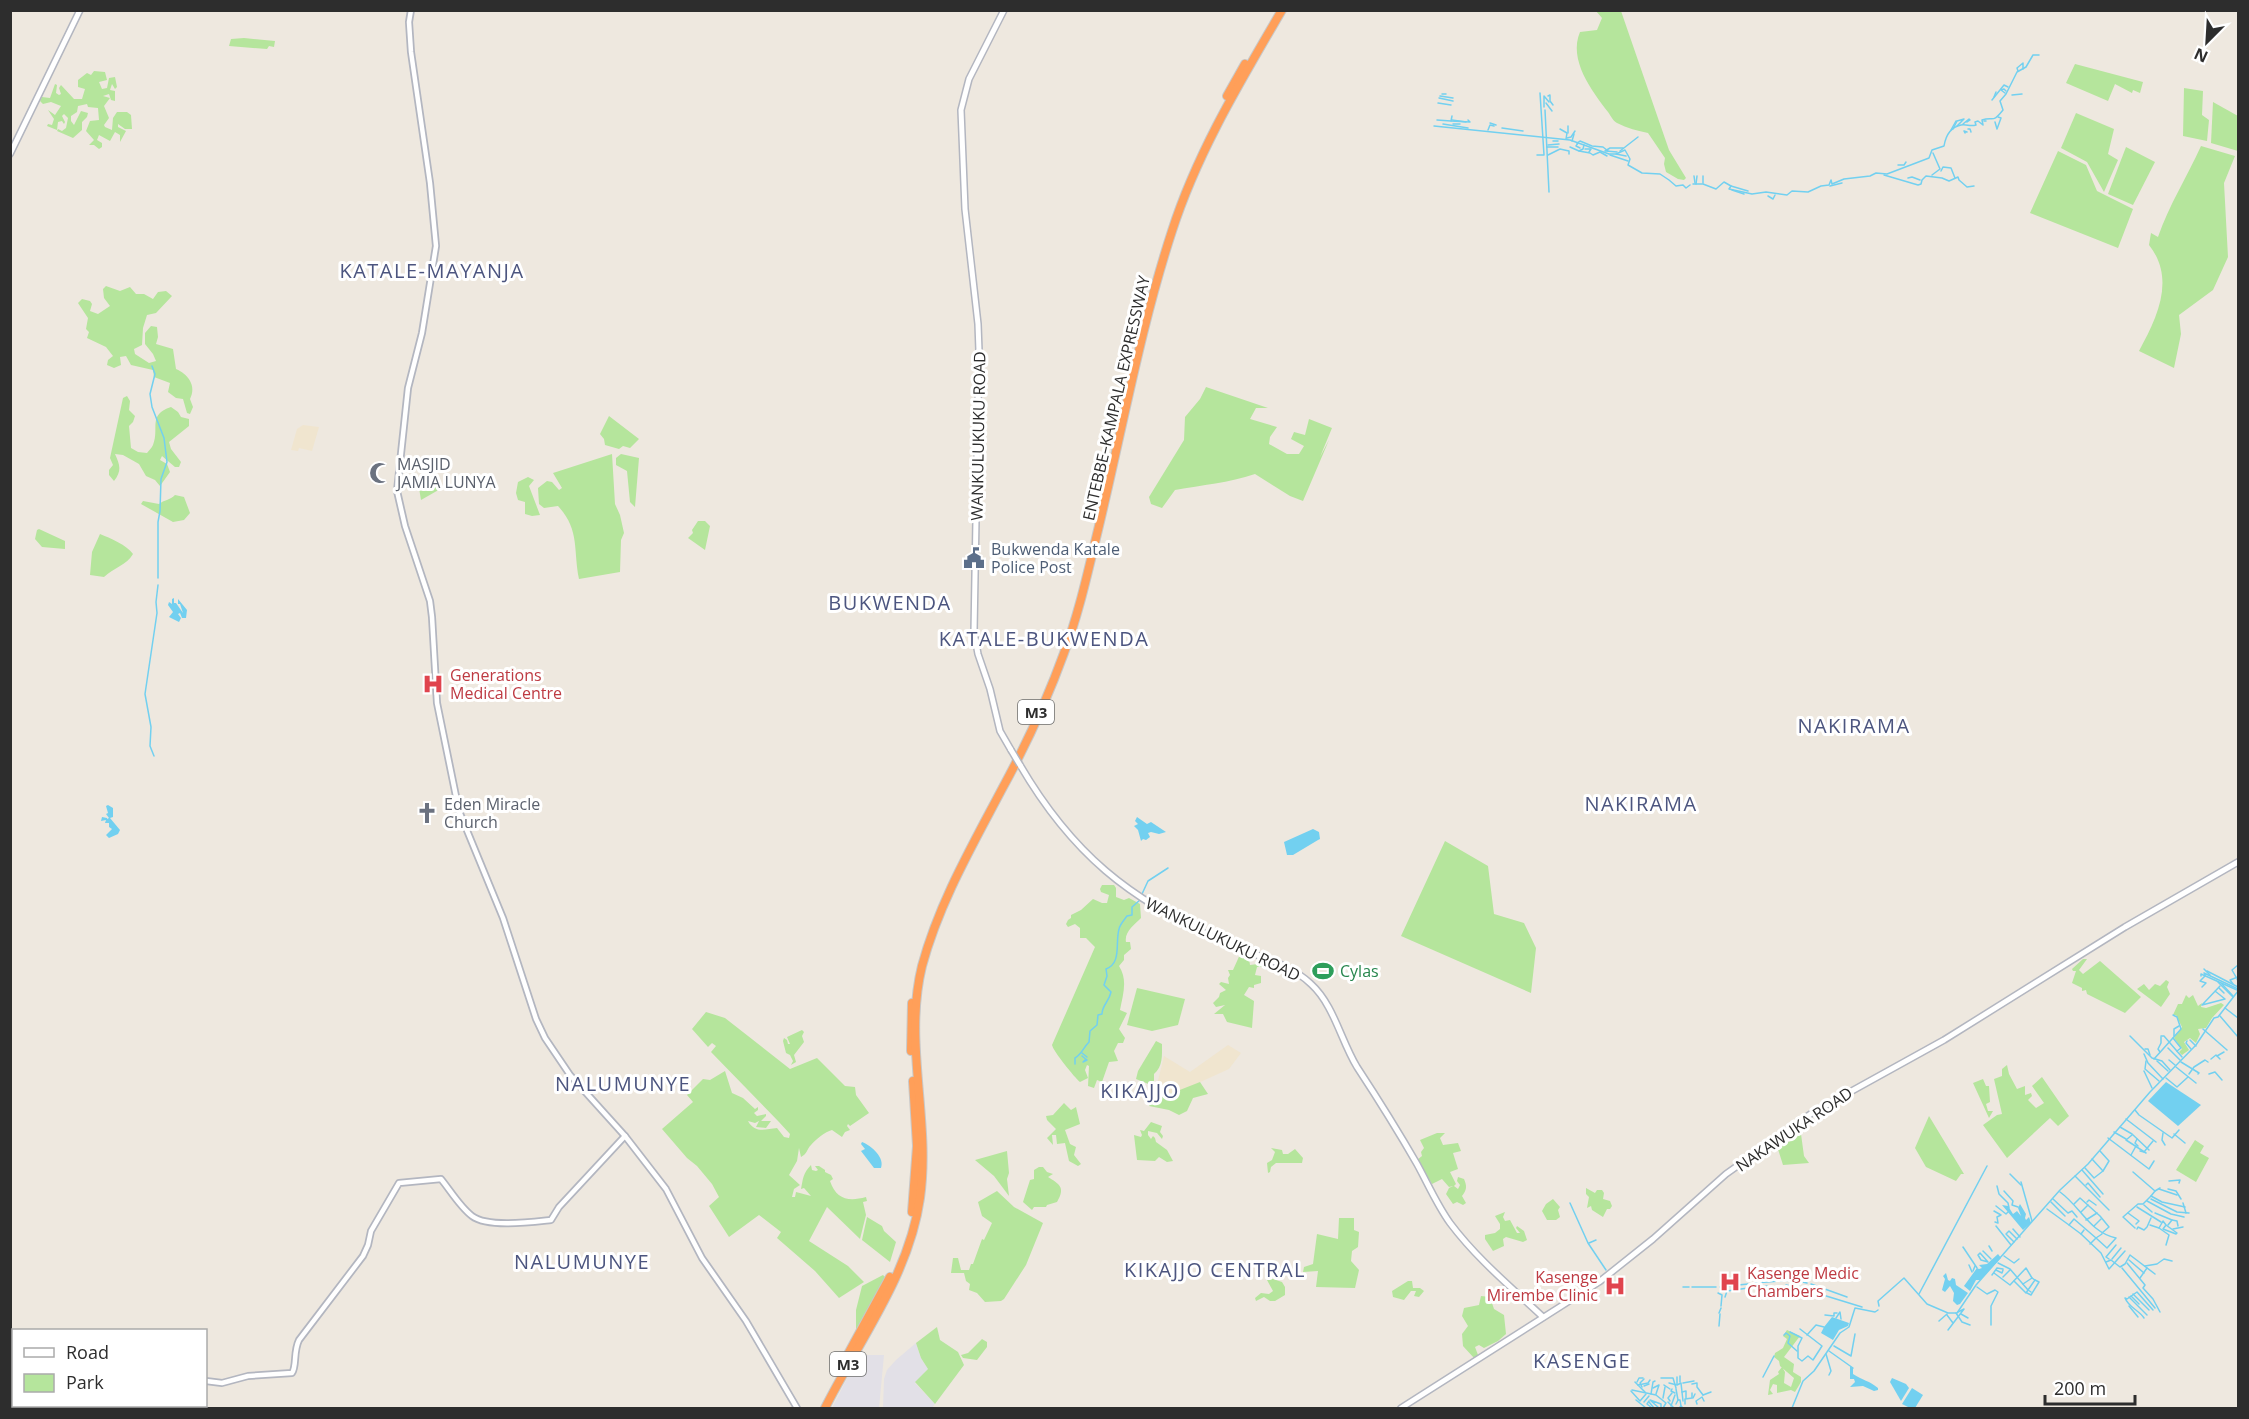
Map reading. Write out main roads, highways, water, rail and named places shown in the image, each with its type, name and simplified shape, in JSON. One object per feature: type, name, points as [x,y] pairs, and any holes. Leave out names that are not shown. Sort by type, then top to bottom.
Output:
[{"type":"highway","name":"ENTEBBE–KAMPALA EXPRESSWAY","points":[[820,1408],[900,1256],[911,1213],[917,1146],[910,1013],[914,984],[926,936],[951,875],[1030,725],[1057,660],[1075,606],[1165,237],[1182,189],[1212,123],[1276,10]]},
{"type":"highway","name":"ENTEBBE–KAMPALA EXPRESSWAY","points":[[825,1408],[896,1276],[920,1199],[922,1118],[915,1059],[916,1003],[922,968],[935,925],[955,879],[1034,728],[1066,649],[1087,579],[1158,277],[1181,205],[1221,117],[1282,10]]},
{"type":"main road","points":[[10,154],[80,10]]},
{"type":"main road","name":"WANKULUKUKU ROAD","points":[[1004,10],[969,79],[961,110],[967,238],[978,324],[979,351],[974,632],[976,648],[990,689],[1000,731],[1048,809],[1076,844],[1115,880],[1173,918],[1225,943],[1289,969],[1312,985],[1324,1001],[1350,1054],[1388,1114],[1446,1218],[1487,1267],[1543,1317]]},
{"type":"main road","name":"NAKAWUKA ROAD","points":[[1401,1408],[1599,1282],[1726,1174],[1812,1113],[1944,1040],[2125,927],[2238,862]]},
{"type":"water","points":[[174,598],[174,603],[183,613],[178,599],[187,610],[186,618],[178,614],[181,618],[179,622],[169,617],[173,612],[168,605],[169,602],[172,604]]},
{"type":"water","points":[[108,805],[113,808],[113,817],[110,818],[120,830],[118,834],[109,838],[106,835],[112,829],[109,823],[105,823],[106,820],[101,821],[102,817],[109,818],[106,814]]},
{"type":"water","points":[[1137,817],[1147,824],[1151,822],[1166,832],[1148,833],[1150,837],[1141,841],[1138,830],[1134,826],[1138,824],[1135,821]]},
{"type":"water","points":[[1313,829],[1319,832],[1320,839],[1293,855],[1287,855],[1284,842]]},
{"type":"water","points":[[2166,1082],[2201,1105],[2178,1126],[2148,1101]]},
{"type":"water","points":[[862,1142],[877,1153],[881,1160],[881,1168],[874,1168],[861,1151],[865,1149]]},
{"type":"water","points":[[2020,1204],[2026,1214],[2026,1220],[2029,1217],[2031,1223],[2023,1230],[2002,1205],[2008,1206],[2013,1214],[2017,1211],[2021,1216],[2018,1208]]},
{"type":"water","points":[[1998,1254],[2001,1258],[1980,1280],[1976,1280],[1970,1291],[1964,1286],[1977,1268],[1982,1268],[1979,1265],[1987,1264]]},
{"type":"water","points":[[1946,1273],[1948,1280],[1955,1279],[1956,1285],[1968,1293],[1960,1304],[1957,1305],[1953,1301],[1954,1293],[1950,1286],[1945,1292],[1942,1290],[1945,1279],[1943,1276]]},
{"type":"water","points":[[1832,1317],[1849,1323],[1848,1326],[1839,1330],[1833,1340],[1821,1333]]},
{"type":"water","points":[[1850,1366],[1853,1368],[1853,1374],[1872,1384],[1878,1390],[1874,1391],[1863,1386],[1850,1387],[1855,1382],[1854,1379],[1850,1379]]},
{"type":"water","points":[[1892,1378],[1906,1384],[1909,1388],[1901,1401],[1890,1382]]},
{"type":"water","points":[[1912,1388],[1923,1395],[1915,1408],[1902,1404]]},
{"type":"waterway","points":[[1693,184],[1703,184],[1716,189],[1724,182],[1731,186],[1729,189],[1752,194],[1766,192],[1787,195],[1792,191],[1808,192],[1829,185],[1831,180],[1832,184],[1844,179],[1870,176],[1876,173],[1887,174],[1929,158],[1932,150],[1944,146],[1954,127],[1972,126],[1978,121],[1983,125],[1982,120],[1997,117],[2003,110],[2000,101],[2017,72],[2026,67],[2033,55],[2039,55]]},
{"type":"waterway","points":[[2018,71],[2017,68],[2023,63],[2023,69]]},
{"type":"waterway","points":[[1992,100],[2004,85],[2008,87]]},
{"type":"waterway","points":[[2005,93],[2001,90],[2006,91]]},
{"type":"waterway","points":[[1994,97],[1996,92]]},
{"type":"waterway","points":[[1537,155],[1544,155],[1540,93]]},
{"type":"waterway","points":[[2012,95],[2022,94]]},
{"type":"waterway","points":[[1440,96],[1453,98]]},
{"type":"waterway","points":[[1544,107],[1544,96],[1549,102]]},
{"type":"waterway","points":[[1550,96],[1553,105]]},
{"type":"waterway","points":[[1439,98],[1453,101]]},
{"type":"waterway","points":[[1438,103],[1451,105]]},
{"type":"waterway","points":[[1546,103],[1552,111]]},
{"type":"waterway","points":[[1545,110],[1549,192]]},
{"type":"waterway","points":[[1452,116],[1451,121],[1470,122],[1468,120]]},
{"type":"waterway","points":[[1995,122],[1997,129],[2001,118],[1998,117]]},
{"type":"waterway","points":[[1953,129],[1957,121],[1964,119],[1957,126]]},
{"type":"waterway","points":[[1963,124],[1969,119],[1967,122]]},
{"type":"waterway","points":[[1437,120],[1451,121]]},
{"type":"waterway","points":[[1452,120],[1466,122]]},
{"type":"waterway","points":[[1951,130],[1956,121]]},
{"type":"waterway","points":[[1490,123],[1496,125]]},
{"type":"waterway","points":[[1443,124],[1468,128]]},
{"type":"waterway","points":[[1453,124],[1460,124]]},
{"type":"waterway","points":[[1488,130],[1490,125],[1494,126]]},
{"type":"waterway","points":[[1434,126],[1570,140],[1609,154],[1625,150],[1630,159],[1628,165],[1642,173],[1660,174],[1676,186],[1683,185],[1686,188],[1690,185]]},
{"type":"waterway","points":[[1568,126],[1568,133]]},
{"type":"waterway","points":[[1502,128],[1523,131]]},
{"type":"waterway","points":[[1560,129],[1567,133],[1566,139]]},
{"type":"waterway","points":[[1968,129],[1971,132]]},
{"type":"waterway","points":[[1567,138],[1571,137],[1575,131]]},
{"type":"waterway","points":[[1965,133],[1964,131],[1967,132]]},
{"type":"waterway","points":[[1572,141],[1574,134]]},
{"type":"waterway","points":[[1620,151],[1638,137]]},
{"type":"waterway","points":[[1553,141],[1558,141]]},
{"type":"waterway","points":[[1577,143],[1580,141],[1592,146],[1603,147],[1608,151]]},
{"type":"waterway","points":[[1578,143],[1576,146],[1580,148]]},
{"type":"waterway","points":[[1548,145],[1559,144]]},
{"type":"waterway","points":[[1570,147],[1579,151],[1584,145]]},
{"type":"waterway","points":[[1547,147],[1558,147]]},
{"type":"waterway","points":[[1605,151],[1610,148],[1623,148]]},
{"type":"waterway","points":[[1548,155],[1560,149],[1569,151],[1569,154]]},
{"type":"waterway","points":[[1585,149],[1591,149],[1589,152]]},
{"type":"waterway","points":[[1579,151],[1593,155],[1600,152]]},
{"type":"waterway","points":[[1606,151],[1617,152]]},
{"type":"waterway","points":[[1600,152],[1607,156]]},
{"type":"waterway","points":[[1932,175],[1940,169],[1933,153]]},
{"type":"waterway","points":[[1616,154],[1626,156]]},
{"type":"waterway","points":[[1610,155],[1628,161]]},
{"type":"waterway","points":[[1898,165],[1904,165],[1906,162]]},
{"type":"waterway","points":[[1941,171],[1943,167],[1951,168],[1955,178]]},
{"type":"waterway","points":[[1884,175],[1918,185],[1926,176],[1949,181],[1958,177],[1967,187],[1974,186]]},
{"type":"waterway","points":[[1694,176],[1695,183]]},
{"type":"waterway","points":[[1696,184],[1697,176]]},
{"type":"waterway","points":[[1703,176],[1703,183]]},
{"type":"waterway","points":[[1908,178],[1920,180]]},
{"type":"waterway","points":[[1830,186],[1842,183]]},
{"type":"waterway","points":[[1731,186],[1748,191]]},
{"type":"waterway","points":[[1732,190],[1744,194]]},
{"type":"waterway","points":[[1768,196],[1773,199],[1775,195]]},
{"type":"waterway","points":[[152,366],[155,374],[150,394],[152,407],[164,438],[167,462],[161,479],[158,578]]},
{"type":"waterway","points":[[154,756],[150,746],[151,727],[145,694],[157,613],[158,585]]},
{"type":"waterway","points":[[1142,894],[1148,881],[1168,868]]},
{"type":"waterway","points":[[1075,1064],[1075,1058],[1089,1042],[1090,1031],[1097,1025],[1098,1015],[1102,1014],[1111,992],[1104,985],[1107,976],[1106,969],[1111,966],[1116,957],[1121,923],[1127,916],[1132,915],[1132,907],[1140,900]]},
{"type":"waterway","points":[[2236,977],[2232,970],[2238,965]]},
{"type":"waterway","points":[[2204,969],[2210,975]]},
{"type":"waterway","points":[[2207,971],[2238,987]]},
{"type":"waterway","points":[[2205,975],[2204,973],[2238,989]]},
{"type":"waterway","points":[[2201,976],[2201,974],[2237,990]]},
{"type":"waterway","points":[[2202,987],[2206,983],[2200,981],[2205,976]]},
{"type":"waterway","points":[[2233,984],[2230,980],[2238,977]]},
{"type":"waterway","points":[[2218,982],[2233,997]]},
{"type":"waterway","points":[[2222,984],[2233,996]]},
{"type":"waterway","points":[[2215,991],[2225,999],[2202,1005],[2220,986]]},
{"type":"waterway","points":[[2219,988],[2224,993]]},
{"type":"waterway","points":[[1879,1306],[1878,1301],[1904,1278],[1927,1304],[1948,1313],[1957,1313],[1976,1285],[2060,1190],[2088,1164],[2150,1092],[2196,1045],[2214,1018],[2218,1017],[2238,991]]},
{"type":"waterway","points":[[2225,1008],[2238,1018]]},
{"type":"waterway","points":[[2154,1059],[2181,1029],[2177,1017],[2173,1015]]},
{"type":"waterway","points":[[2220,1016],[2238,1037]]},
{"type":"waterway","points":[[2174,1036],[2174,1029],[2179,1026]]},
{"type":"waterway","points":[[2203,1029],[2227,1050]]},
{"type":"waterway","points":[[2130,1036],[2152,1058],[2162,1061],[2170,1070]]},
{"type":"waterway","points":[[2161,1036],[2164,1036],[2182,1057]]},
{"type":"waterway","points":[[2160,1052],[2158,1049],[2161,1037]]},
{"type":"waterway","points":[[2173,1038],[2181,1048],[2177,1051]]},
{"type":"waterway","points":[[2190,1040],[2196,1046]]},
{"type":"waterway","points":[[2187,1041],[2191,1049]]},
{"type":"waterway","points":[[2168,1048],[2180,1060]]},
{"type":"waterway","points":[[2145,1049],[2148,1049],[2150,1055]]},
{"type":"waterway","points":[[2217,1056],[2224,1052]]},
{"type":"waterway","points":[[1082,1053],[1087,1057]]},
{"type":"waterway","points":[[2144,1054],[2148,1063],[2163,1079]]},
{"type":"waterway","points":[[2211,1059],[2216,1055],[2220,1059]]},
{"type":"waterway","points":[[1082,1056],[1087,1060],[1083,1062],[1085,1060]]},
{"type":"waterway","points":[[2169,1060],[2175,1065]]},
{"type":"waterway","points":[[2189,1074],[2194,1067],[2205,1060],[2208,1062]]},
{"type":"waterway","points":[[2146,1061],[2145,1069],[2159,1081]]},
{"type":"waterway","points":[[2157,1061],[2168,1071]]},
{"type":"waterway","points":[[2181,1062],[2198,1074]]},
{"type":"waterway","points":[[2176,1067],[2196,1083]]},
{"type":"waterway","points":[[2144,1071],[2152,1088]]},
{"type":"waterway","points":[[2209,1074],[2215,1072],[2222,1080]]},
{"type":"waterway","points":[[2166,1078],[2177,1087],[2188,1077]]},
{"type":"waterway","points":[[2135,1110],[2172,1138],[2179,1130]]},
{"type":"waterway","points":[[2126,1119],[2156,1142]]},
{"type":"waterway","points":[[2120,1127],[2132,1134],[2149,1150]]},
{"type":"waterway","points":[[2114,1132],[2126,1139]]},
{"type":"waterway","points":[[2163,1133],[2162,1140],[2165,1145]]},
{"type":"waterway","points":[[2174,1134],[2185,1143]]},
{"type":"waterway","points":[[2132,1135],[2126,1140],[2146,1153]]},
{"type":"waterway","points":[[2108,1138],[2149,1169],[2154,1161]]},
{"type":"waterway","points":[[2137,1139],[2135,1143],[2138,1146]]},
{"type":"waterway","points":[[2140,1151],[2144,1152],[2153,1141]]},
{"type":"waterway","points":[[2131,1155],[2136,1146]]},
{"type":"waterway","points":[[2092,1159],[2103,1171],[2109,1161],[2100,1151]]},
{"type":"waterway","points":[[1919,1294],[1987,1166]]},
{"type":"waterway","points":[[2085,1168],[2094,1178],[2103,1171]]},
{"type":"waterway","points":[[2082,1170],[2103,1194]]},
{"type":"waterway","points":[[2133,1172],[2155,1191],[2160,1188]]},
{"type":"waterway","points":[[2010,1174],[2021,1185]]},
{"type":"waterway","points":[[2075,1176],[2109,1210]]},
{"type":"waterway","points":[[2169,1181],[2180,1180],[2179,1183]]},
{"type":"waterway","points":[[2021,1182],[2032,1221]]},
{"type":"waterway","points":[[2086,1185],[2088,1183],[2100,1197]]},
{"type":"waterway","points":[[1997,1186],[1999,1194],[2008,1203],[2009,1208]]},
{"type":"waterway","points":[[2159,1189],[2177,1195]]},
{"type":"waterway","points":[[2168,1189],[2176,1191],[2181,1199]]},
{"type":"waterway","points":[[2004,1191],[2013,1201],[2012,1205],[2018,1207]]},
{"type":"waterway","points":[[2155,1191],[2151,1196],[2162,1202],[2185,1207]]},
{"type":"waterway","points":[[2060,1192],[2092,1225],[2116,1238],[2107,1248],[2096,1238],[2090,1244]]},
{"type":"waterway","points":[[2135,1228],[2123,1217],[2151,1196]]},
{"type":"waterway","points":[[2074,1204],[2080,1198],[2100,1216],[2109,1227],[2102,1233]]},
{"type":"waterway","points":[[2053,1199],[2068,1213],[2072,1211],[2077,1217]]},
{"type":"waterway","points":[[2151,1199],[2177,1212],[2189,1213]]},
{"type":"waterway","points":[[2087,1202],[2089,1200],[2096,1205]]},
{"type":"waterway","points":[[2147,1201],[2171,1214],[2184,1217]]},
{"type":"waterway","points":[[2051,1202],[2065,1216]]},
{"type":"waterway","points":[[1570,1203],[1588,1243],[1606,1270]]},
{"type":"waterway","points":[[2183,1203],[2186,1213]]},
{"type":"waterway","points":[[2081,1212],[2088,1205]]},
{"type":"waterway","points":[[2144,1205],[2152,1212]]},
{"type":"waterway","points":[[1996,1206],[2006,1214],[2008,1212]]},
{"type":"waterway","points":[[2137,1207],[2161,1222]]},
{"type":"waterway","points":[[2047,1209],[2069,1225],[2074,1219],[2096,1238],[2102,1234]]},
{"type":"waterway","points":[[1994,1211],[2001,1215],[1997,1217],[1998,1223],[1995,1222]]},
{"type":"waterway","points":[[2086,1220],[2097,1213]]},
{"type":"waterway","points":[[2128,1213],[2139,1221],[2136,1224]]},
{"type":"waterway","points":[[2155,1213],[2172,1220],[2168,1225]]},
{"type":"waterway","points":[[2137,1229],[2138,1227],[2144,1230],[2151,1218]]},
{"type":"waterway","points":[[2094,1226],[2101,1219]]},
{"type":"waterway","points":[[2172,1220],[2177,1221],[2178,1226]]},
{"type":"waterway","points":[[2150,1225],[2159,1228],[2163,1221],[2166,1225],[2163,1229],[2177,1233],[2166,1225]]},
{"type":"waterway","points":[[2069,1225],[2081,1234],[2084,1230]]},
{"type":"waterway","points":[[1996,1226],[2011,1245]]},
{"type":"waterway","points":[[2173,1229],[2183,1227]]},
{"type":"waterway","points":[[2159,1228],[2169,1235],[2166,1245]]},
{"type":"waterway","points":[[2013,1229],[2020,1237]]},
{"type":"waterway","points":[[2014,1242],[2006,1234],[2009,1231],[2017,1239]]},
{"type":"waterway","points":[[2081,1234],[2101,1253],[2109,1269],[2125,1251]]},
{"type":"waterway","points":[[1589,1243],[1596,1240]]},
{"type":"waterway","points":[[2109,1259],[2106,1257],[2116,1245]]},
{"type":"waterway","points":[[1989,1246],[1992,1251]]},
{"type":"waterway","points":[[1963,1247],[1977,1268]]},
{"type":"waterway","points":[[2112,1259],[2121,1248]]},
{"type":"waterway","points":[[1983,1251],[1991,1259]]},
{"type":"waterway","points":[[1980,1253],[1988,1262],[1981,1260],[1978,1255],[1980,1253]]},
{"type":"waterway","points":[[2106,1262],[2111,1260],[2120,1267],[2125,1264],[2130,1255],[2155,1274]]},
{"type":"waterway","points":[[2004,1256],[2014,1263],[2019,1259]]},
{"type":"waterway","points":[[2145,1266],[2157,1264],[2164,1259],[2172,1261]]},
{"type":"waterway","points":[[2129,1260],[2144,1273]]},
{"type":"waterway","points":[[1998,1263],[2010,1269],[2028,1290],[2026,1293],[2014,1281]]},
{"type":"waterway","points":[[2127,1263],[2145,1285],[2143,1288],[2153,1299],[2160,1312]]},
{"type":"waterway","points":[[1969,1265],[1972,1272]]},
{"type":"waterway","points":[[1973,1271],[1975,1266]]},
{"type":"waterway","points":[[1992,1275],[1997,1268],[2003,1269]]},
{"type":"waterway","points":[[1994,1273],[2010,1285],[2026,1268],[2032,1278],[2023,1284]]},
{"type":"waterway","points":[[2122,1268],[2155,1308]]},
{"type":"waterway","points":[[2140,1278],[2147,1268]]},
{"type":"waterway","points":[[1996,1270],[2002,1273],[2003,1270]]},
{"type":"waterway","points":[[2003,1277],[2010,1270]]},
{"type":"waterway","points":[[2031,1292],[2028,1290],[2035,1280],[2032,1278]]},
{"type":"waterway","points":[[1754,1283],[1793,1280],[1807,1283]]},
{"type":"waterway","points":[[2027,1293],[2031,1295],[2039,1282],[2035,1280]]},
{"type":"waterway","points":[[1728,1286],[1748,1284]]},
{"type":"waterway","points":[[1811,1284],[1847,1297]]},
{"type":"waterway","points":[[1786,1285],[1791,1286]]},
{"type":"waterway","points":[[1755,1288],[1767,1286]]},
{"type":"waterway","points":[[1683,1287],[1689,1287]]},
{"type":"waterway","points":[[1692,1287],[1716,1287]]},
{"type":"waterway","points":[[1720,1287],[1726,1287]]},
{"type":"waterway","points":[[1797,1287],[1862,1307]]},
{"type":"waterway","points":[[1977,1287],[1987,1294],[1995,1290],[1998,1292],[1991,1306],[1991,1325]]},
{"type":"waterway","points":[[1725,1297],[1727,1291],[1748,1288]]},
{"type":"waterway","points":[[2144,1318],[2125,1298],[2137,1292],[2153,1310]]},
{"type":"waterway","points":[[1718,1293],[1722,1295],[1721,1306]]},
{"type":"waterway","points":[[2133,1294],[2149,1310]]},
{"type":"waterway","points":[[2131,1296],[2139,1304]]},
{"type":"waterway","points":[[2129,1297],[2147,1315]]},
{"type":"waterway","points":[[2129,1306],[2138,1317]]},
{"type":"waterway","points":[[1719,1313],[1721,1308]]},
{"type":"waterway","points":[[1792,1408],[1803,1381],[1814,1371],[1840,1333],[1849,1327],[1855,1308],[1875,1312],[1878,1310]]},
{"type":"waterway","points":[[1948,1330],[1964,1309],[1958,1312]]},
{"type":"waterway","points":[[1836,1318],[1840,1312],[1841,1319]]},
{"type":"waterway","points":[[1825,1315],[1834,1316],[1834,1313],[1837,1313]]},
{"type":"waterway","points":[[1956,1313],[1962,1322],[1970,1325]]},
{"type":"waterway","points":[[1719,1326],[1720,1314]]},
{"type":"waterway","points":[[1939,1321],[1947,1314]]},
{"type":"waterway","points":[[1961,1314],[1968,1318]]},
{"type":"waterway","points":[[1947,1315],[1953,1323]]},
{"type":"waterway","points":[[1807,1335],[1816,1325],[1824,1327]]},
{"type":"waterway","points":[[1790,1332],[1802,1338],[1798,1346],[1798,1358],[1802,1361],[1808,1356],[1813,1360],[1822,1346],[1800,1329]]},
{"type":"waterway","points":[[1784,1335],[1786,1333],[1790,1336],[1788,1343],[1797,1351]]},
{"type":"waterway","points":[[1834,1346],[1851,1356],[1855,1334]]},
{"type":"waterway","points":[[1829,1351],[1853,1368]]},
{"type":"waterway","points":[[1826,1354],[1831,1371],[1829,1375]]},
{"type":"waterway","points":[[1763,1377],[1774,1356]]},
{"type":"waterway","points":[[1680,1376],[1680,1382]]},
{"type":"waterway","points":[[1677,1377],[1677,1384]]},
{"type":"waterway","points":[[1637,1382],[1639,1378],[1643,1378]]},
{"type":"waterway","points":[[1661,1378],[1673,1378],[1676,1388]]},
{"type":"waterway","points":[[1642,1387],[1640,1383],[1644,1379]]},
{"type":"waterway","points":[[1638,1385],[1648,1383],[1650,1380]]},
{"type":"waterway","points":[[1651,1394],[1655,1381]]},
{"type":"waterway","points":[[1683,1383],[1694,1381]]},
{"type":"waterway","points":[[1635,1382],[1645,1392]]},
{"type":"waterway","points":[[1669,1383],[1677,1385],[1681,1383],[1683,1401]]},
{"type":"waterway","points":[[1692,1384],[1697,1383],[1703,1395]]},
{"type":"waterway","points":[[1644,1386],[1649,1384]]},
{"type":"waterway","points":[[1653,1388],[1659,1385],[1656,1394]]},
{"type":"waterway","points":[[1664,1385],[1670,1389]]},
{"type":"waterway","points":[[1663,1398],[1665,1387]]},
{"type":"waterway","points":[[1672,1389],[1671,1391],[1675,1393]]},
{"type":"waterway","points":[[1676,1389],[1678,1400],[1676,1404]]},
{"type":"waterway","points":[[1632,1390],[1656,1395],[1666,1403],[1663,1408]]},
{"type":"waterway","points":[[1631,1391],[1640,1401],[1646,1394]]},
{"type":"waterway","points":[[1682,1392],[1686,1391],[1686,1398]]},
{"type":"waterway","points":[[1703,1395],[1711,1392]]},
{"type":"waterway","points":[[1670,1401],[1668,1398],[1672,1393]]},
{"type":"waterway","points":[[1685,1404],[1685,1399],[1692,1398],[1692,1393]]},
{"type":"waterway","points":[[1693,1398],[1695,1394]]},
{"type":"waterway","points":[[1671,1406],[1675,1395]]},
{"type":"waterway","points":[[1644,1402],[1649,1396]]},
{"type":"waterway","points":[[1697,1404],[1696,1401],[1702,1397],[1704,1401]]},
{"type":"waterway","points":[[1636,1400],[1646,1408]]},
{"type":"waterway","points":[[1659,1408],[1650,1400],[1661,1404],[1661,1407]]},
{"type":"waterway","points":[[1678,1400],[1681,1406]]},
{"type":"waterway","points":[[1649,1401],[1647,1404],[1652,1408]]},
{"type":"waterway","points":[[1649,1402],[1654,1408]]},
{"type":"waterway","points":[[1668,1402],[1674,1408]]},
{"type":"waterway","points":[[1679,1408],[1681,1406],[1683,1408]]},
{"type":"place","name":"MASJID JAMIA LUNYA","points":[[380,473]]},
{"type":"place","name":"Bukwenda Katale Police Post","points":[[974,558]]},
{"type":"place","name":"Generations Medical Centre","points":[[433,684]]},
{"type":"place","name":"Eden Miracle Church","points":[[427,813]]},
{"type":"place","name":"Cylas","points":[[1323,971]]},
{"type":"place","name":"Kasenge Medic Chambers","points":[[1730,1282]]},
{"type":"place","name":"Kasenge Mirembe Clinic","points":[[1615,1286]]},
{"type":"district","name":"KATALE-MAYANJA","points":[[432,270]]},
{"type":"district","name":"BUKWENDA","points":[[890,602]]},
{"type":"district","name":"KATALE-BUKWENDA","points":[[1044,638]]},
{"type":"district","name":"NAKIRAMA","points":[[1854,725]]},
{"type":"district","name":"NAKIRAMA","points":[[1641,803]]},
{"type":"district","name":"NALUMUNYE","points":[[623,1083]]},
{"type":"district","name":"KIKAJJO","points":[[1140,1090]]},
{"type":"district","name":"NALUMUNYE","points":[[582,1261]]},
{"type":"district","name":"KIKAJJO CENTRAL","points":[[1215,1269]]},
{"type":"district","name":"KASENGE","points":[[1582,1360]]}]
